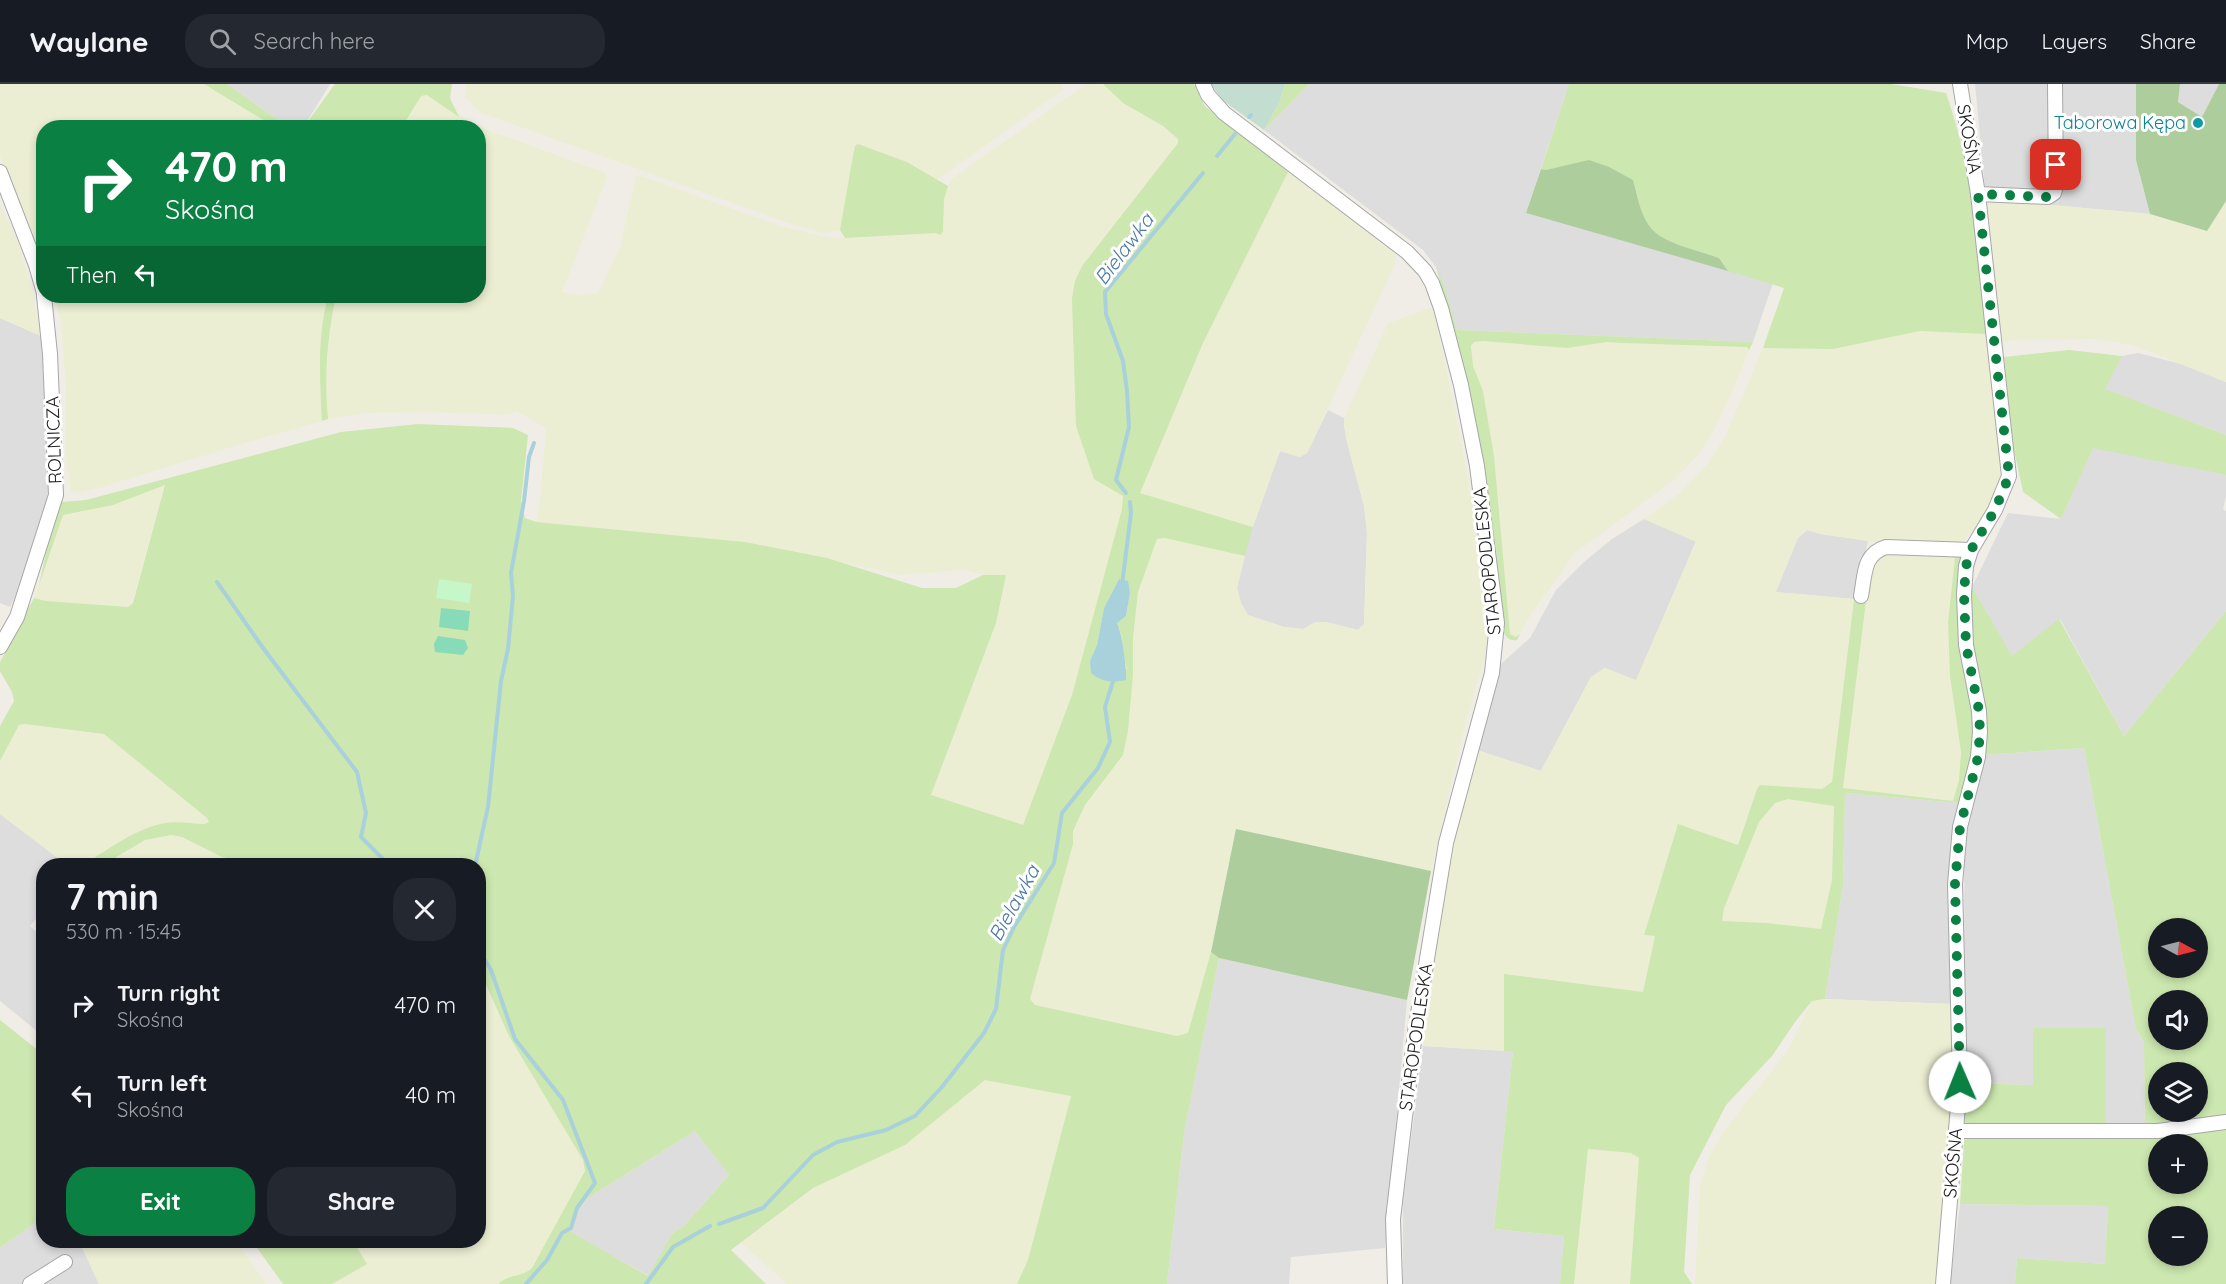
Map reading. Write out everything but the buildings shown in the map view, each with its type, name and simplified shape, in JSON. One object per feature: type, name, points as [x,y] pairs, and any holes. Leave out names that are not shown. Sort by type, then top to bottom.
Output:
[{"type":"street","name":"STAROPODLESKA","points":[[1203,84],[1208,95],[1224,113],[1407,252],[1425,271],[1441,309],[1461,385],[1477,466],[1497,623],[1495,651],[1492,673],[1446,843],[1417,1021],[1393,1219],[1395,1284]]},
{"type":"street","name":"SKOŚNA","points":[[1943,1284],[1960,1082],[1955,884],[1960,827],[1978,757],[1980,732],[1979,711],[1966,645],[1964,594],[1966,566],[1971,550],[1995,510],[2009,476],[1978,194],[1960,84]]},
{"type":"street","name":"SKOŚNA","points":[[1978,194],[2048,197],[2054,194],[2056,186],[2055,84]]},
{"type":"street","name":"ROLNICZA","points":[[0,172],[36,266]]},
{"type":"street","name":"ROLNICZA","points":[[0,647],[17,617],[56,495],[50,354],[45,303]]},
{"type":"street","points":[[1861,596],[1869,558],[1877,550],[1886,548],[1971,550]]},
{"type":"street","points":[[1956,1131],[2158,1131],[2226,1122]]},
{"type":"street","points":[[30,1284],[65,1262]]},
{"type":"shaded area","points":[[227,84],[330,84],[308,120],[278,120]]},
{"type":"shaded area","points":[[1309,84],[1569,84],[1526,213],[1773,283],[1753,342],[1457,330],[1445,288],[1436,267],[1423,250],[1264,130]]},
{"type":"shaded area","points":[[1975,84],[2136,84],[2136,160],[2150,214],[1986,199]]},
{"type":"shaded area","points":[[2180,84],[2219,84],[2202,117],[2178,102]]},
{"type":"shaded area","points":[[0,318],[41,336],[44,374],[48,491],[23,581],[10,607],[0,603]]},
{"type":"shaded area","points":[[2138,353],[2181,364],[2226,382],[2226,435],[2104,389],[2122,356]]},
{"type":"shaded area","points":[[1328,410],[1344,418],[1347,442],[1364,506],[1367,533],[1364,624],[1358,630],[1326,622],[1316,622],[1303,629],[1284,627],[1248,615],[1241,603],[1237,588],[1249,537],[1280,451],[1300,457],[1307,453]]},
{"type":"shaded area","points":[[2093,447],[2226,475],[2226,496],[2223,509],[2226,511],[2226,611],[2124,736],[2060,619],[2012,657],[1972,587],[2008,513],[2061,519]]},
{"type":"shaded area","points":[[1644,519],[1696,541],[1636,681],[1605,668],[1591,677],[1541,771],[1477,750],[1501,664],[1530,638],[1556,590],[1584,562],[1612,539]]},
{"type":"shaded area","points":[[1807,530],[1868,541],[1854,599],[1775,592],[1798,538]]},
{"type":"shaded area","points":[[2084,748],[2136,1029],[2144,1042],[2145,1127],[2106,1130],[2106,1028],[2033,1085],[1965,1083],[1964,850],[1982,755]]},
{"type":"shaded area","points":[[1845,793],[1959,803],[1952,1004],[1825,999],[1843,885]]},
{"type":"shaded area","points":[[0,814],[58,858],[36,858],[36,919],[30,926],[36,932],[36,1030],[0,1001]]},
{"type":"shaded area","points":[[1219,958],[1407,1000],[1385,1248],[1291,1257],[1289,1284],[1167,1284],[1184,1133]]},
{"type":"shaded area","points":[[1423,1046],[1513,1051],[1494,1229],[1564,1236],[1560,1284],[1403,1284],[1403,1202]]},
{"type":"shaded area","points":[[695,1131],[729,1175],[684,1226],[672,1234],[649,1276],[567,1231],[586,1199]]},
{"type":"shaded area","points":[[1960,1204],[2108,1206],[2105,1264],[2017,1258],[2015,1284],[1950,1284]]},
{"type":"shaded area","points":[[36,1222],[36,1248],[82,1248],[99,1284],[0,1284],[0,1248]]},
{"type":"green space","points":[[0,84],[204,84],[264,120],[36,120],[36,241],[0,156]]},
{"type":"green space","points":[[204,84],[227,84],[278,120],[263,120]]},
{"type":"green space","points":[[335,84],[452,84],[450,98],[459,117],[427,95],[421,96],[406,120],[309,120]]},
{"type":"green space","points":[[466,84],[1061,84],[1063,90],[937,180],[907,162],[855,146],[840,230],[824,233],[791,224],[479,112],[465,97]]},
{"type":"green space","points":[[1086,84],[1103,84],[1123,103],[1163,126],[1178,139],[1178,143],[1082,266],[1075,281],[1072,298],[1094,479],[1123,496],[1122,509],[1072,695],[1023,825],[931,796],[996,623],[1006,575],[983,575],[963,570],[902,575],[745,542],[536,522],[546,428],[516,411],[508,415],[426,412],[368,413],[328,419],[325,390],[330,323],[334,303],[486,303],[486,129],[606,173],[607,178],[562,292],[583,295],[598,293],[620,247],[636,176],[780,226],[827,237],[853,238],[936,233],[940,235],[943,232],[944,199],[953,178]]},
{"type":"green space","points":[[1103,84],[1194,84],[1205,106],[1288,172],[1203,343],[1140,493],[1253,527],[1245,556],[1165,538],[1157,539],[1138,592],[1128,731],[1123,755],[1085,805],[1073,831],[1073,844],[1030,999],[1035,1005],[1177,1036],[1188,1033],[1211,952],[1219,958],[1184,1133],[1167,1284],[1017,1284],[1028,1260],[1071,1096],[985,1080],[905,1145],[813,1188],[731,1250],[766,1284],[498,1284],[532,1268],[585,1171],[583,1160],[509,1036],[486,985],[486,858],[227,858],[182,837],[171,835],[145,840],[115,858],[95,858],[144,829],[171,822],[204,824],[209,822],[104,734],[19,725],[0,761],[0,726],[14,701],[12,692],[0,671],[0,662],[34,598],[46,601],[128,607],[133,603],[165,485],[113,505],[63,515],[39,585],[56,506],[62,502],[86,500],[341,432],[418,424],[513,428],[528,435],[521,501],[525,518],[536,522],[745,542],[827,558],[922,588],[956,588],[983,575],[1006,575],[996,623],[931,795],[1023,825],[1072,695],[1122,509],[1123,496],[1094,479],[1076,426],[1072,298],[1075,281],[1082,266],[1178,143],[1178,139],[1163,126],[1123,103]],"holes":[[[1119,579],[1130,593],[1126,616],[1117,623],[1127,669],[1090,661],[1097,645],[1104,608]],[[695,1131],[729,1175],[684,1226],[672,1234],[648,1276],[567,1230],[586,1199]]]},
{"type":"green space","points":[[1211,84],[1285,84],[1280,101],[1264,130],[1222,100]]},
{"type":"green space","points":[[1285,84],[1309,84],[1264,130],[1280,101]]},
{"type":"green space","points":[[1569,84],[1891,84],[1946,93],[1963,152],[1975,212],[1986,334],[1920,331],[1833,349],[1763,348],[1784,288],[1728,271],[1719,258],[1680,246],[1661,237],[1645,219],[1633,180],[1565,166],[1541,169]]},
{"type":"green space","points":[[2136,84],[2180,84],[2178,102],[2202,117],[2219,84],[2226,84],[2226,201],[2207,231],[2150,214],[2136,160]]},
{"type":"green space","points":[[427,95],[467,120],[406,120],[421,96]]},
{"type":"green space","points":[[858,144],[907,162],[948,186],[944,199],[943,232],[940,235],[936,233],[845,238],[840,230],[855,146]]},
{"type":"green space","points":[[1589,160],[1609,167],[1633,180],[1643,214],[1648,224],[1661,237],[1719,258],[1728,271],[1526,213],[1541,169],[1546,170]]},
{"type":"green space","points":[[1288,172],[1396,256],[1395,264],[1307,453],[1300,457],[1280,451],[1253,527],[1140,493],[1203,343]]},
{"type":"green space","points":[[1986,199],[2150,214],[2206,231],[2226,201],[2226,382],[2133,345],[2095,339],[1999,341]]},
{"type":"green space","points":[[0,204],[18,242],[34,299],[41,336],[0,318]]},
{"type":"green space","points":[[1436,266],[1457,330],[1753,342],[1749,350],[1747,347],[1607,342],[1567,348],[1474,342],[1471,346],[1473,366],[1483,391],[1494,456],[1510,634],[1516,637],[1520,634],[1517,640],[1509,639],[1504,633],[1496,551],[1475,420]]},
{"type":"green space","points":[[56,303],[326,303],[320,379],[322,421],[99,488],[71,492],[66,460],[66,391],[61,322]]},
{"type":"green space","points":[[327,303],[335,303],[327,357],[328,419],[322,421],[320,374]]},
{"type":"green space","points":[[1430,308],[1434,313],[1458,423],[1476,525],[1487,641],[1485,657],[1468,713],[1431,871],[1236,829],[1211,952],[1188,1033],[1177,1036],[1035,1005],[1030,999],[1073,844],[1073,831],[1085,805],[1123,755],[1128,731],[1138,592],[1157,539],[1165,537],[1245,556],[1237,588],[1241,603],[1248,615],[1284,627],[1303,629],[1316,622],[1326,622],[1358,630],[1364,624],[1367,533],[1364,506],[1347,442],[1344,418],[1388,323]]},
{"type":"green space","points":[[1920,331],[1986,334],[2001,459],[2000,476],[1995,494],[1973,531],[1962,542],[1877,542],[1807,530],[1798,538],[1776,592],[1854,599],[1832,782],[1822,789],[1760,785],[1738,845],[1678,825],[1644,933],[1655,936],[1643,992],[1505,974],[1504,1051],[1423,1046],[1445,876],[1477,750],[1541,771],[1591,677],[1605,668],[1636,680],[1696,542],[1644,519],[1680,493],[1709,462],[1726,435],[1763,348],[1833,349]]},
{"type":"green space","points":[[1474,342],[1567,348],[1607,342],[1747,347],[1749,350],[1712,434],[1696,457],[1677,478],[1575,553],[1516,637],[1510,634],[1509,627],[1494,456],[1483,392],[1473,366],[1471,346]]},
{"type":"green space","points":[[2069,350],[2122,356],[2105,389],[2226,435],[2226,475],[2093,448],[2061,519],[2023,492],[2012,440],[2004,357]]},
{"type":"green space","points":[[165,484],[132,603],[128,607],[46,601],[34,598],[63,515],[78,513]]},
{"type":"green space","points":[[1881,556],[1955,558],[1948,622],[1950,676],[1961,752],[1959,780],[1953,801],[1843,789],[1868,585],[1874,563]]},
{"type":"green space","points":[[1948,556],[1963,556],[1975,734],[1972,755],[1959,803],[1845,793],[1843,885],[1825,999],[1812,1001],[1772,1056],[1726,1105],[1690,1175],[1684,1272],[1692,1284],[1630,1284],[1639,1158],[1631,1153],[1588,1149],[1574,1284],[1560,1284],[1564,1236],[1494,1229],[1513,1051],[1504,1051],[1504,974],[1643,992],[1655,936],[1644,935],[1678,824],[1738,845],[1760,785],[1822,789],[1832,782],[1854,599],[1866,601],[1843,788],[1953,801],[1959,780],[1961,752],[1950,676],[1948,622],[1955,558]],"holes":[[[1788,799],[1834,806],[1832,880],[1821,929],[1722,921],[1724,908],[1759,822],[1775,803]]]},
{"type":"green space","points":[[439,579],[472,584],[469,603],[436,598]]},
{"type":"green space","points":[[1972,587],[2012,656],[2059,619],[2124,736],[2226,611],[2226,1284],[2015,1284],[2017,1258],[2105,1264],[2108,1206],[1960,1204],[1965,1127],[1965,1083],[2033,1085],[2033,1028],[2106,1028],[2106,1129],[2145,1126],[2144,1042],[2136,1029],[2084,748],[1982,755],[1970,639],[1968,592]]},
{"type":"green space","points":[[441,608],[470,611],[468,631],[439,627]]},
{"type":"green space","points":[[438,636],[465,640],[468,648],[463,655],[435,652],[434,644]]},
{"type":"green space","points":[[19,725],[108,736],[209,822],[204,824],[167,823],[117,843],[94,858],[58,858],[0,814],[0,761]]},
{"type":"green space","points":[[1788,799],[1834,806],[1832,880],[1821,929],[1722,921],[1724,908],[1759,822],[1775,803]]},
{"type":"green space","points":[[1236,829],[1431,871],[1407,1000],[1219,958],[1211,952]]},
{"type":"green space","points":[[171,835],[182,837],[227,858],[116,858],[145,840]]},
{"type":"green space","points":[[486,985],[509,1036],[583,1160],[585,1171],[532,1268],[525,1274],[503,1279],[498,1284],[332,1284],[366,1264],[357,1248],[486,1248]]},
{"type":"green space","points":[[1825,999],[1952,1004],[1954,1081],[1935,1284],[1695,1284],[1700,1185],[1710,1154],[1726,1128],[1787,1052],[1812,1001]]},
{"type":"green space","points":[[0,1020],[36,1049],[36,1222],[0,1248]]},
{"type":"green space","points":[[985,1080],[1071,1095],[1028,1260],[1017,1284],[787,1284],[741,1243],[813,1188],[905,1145]]},
{"type":"green space","points":[[1588,1149],[1631,1153],[1639,1158],[1630,1284],[1574,1284]]},
{"type":"green space","points":[[82,1248],[240,1248],[267,1284],[99,1284]]},
{"type":"green space","points":[[257,1248],[357,1248],[367,1264],[332,1284],[283,1284]]},
{"type":"water","points":[[1119,579],[1128,581],[1130,593],[1126,616],[1117,623],[1124,651],[1126,680],[1103,680],[1091,673],[1090,661],[1097,645],[1104,608]]},
{"type":"waterway","name":"Bielawka","points":[[1217,156],[1235,134]]},
{"type":"waterway","name":"Bielawka","points":[[1126,493],[1116,480],[1129,427],[1127,391],[1123,361],[1106,314],[1105,292],[1203,173]]},
{"type":"waterway","points":[[477,858],[488,807],[501,681],[508,649],[513,596],[511,573],[524,501],[529,457],[534,443]]},
{"type":"waterway","name":"Bielawka","points":[[1122,585],[1131,513],[1130,502]]},
{"type":"waterway","points":[[217,582],[263,648],[357,772],[366,813],[361,837],[382,858]]},
{"type":"waterway","name":"Bielawka","points":[[719,1224],[763,1208],[813,1155],[837,1142],[886,1130],[915,1116],[942,1087],[984,1033],[996,1009],[1003,950],[1014,927],[1054,863],[1062,813],[1098,768],[1110,742],[1105,707],[1114,678]]},
{"type":"waterway","points":[[486,962],[491,970],[515,1039],[563,1100],[595,1183],[577,1208],[571,1228],[562,1233],[547,1260],[526,1284]]},
{"type":"waterway","name":"Bielawka","points":[[646,1284],[673,1247],[710,1226]]},
{"type":"place","name":"Taborowa Kępa","points":[[2198,123]]},
{"type":"route","points":[[1960,1082],[1955,884],[1960,827],[1978,757],[1980,732],[1979,711],[1966,645],[1965,577],[1971,550],[1995,510],[2009,476],[1978,194],[2048,197],[2054,194],[2056,165]]}]
